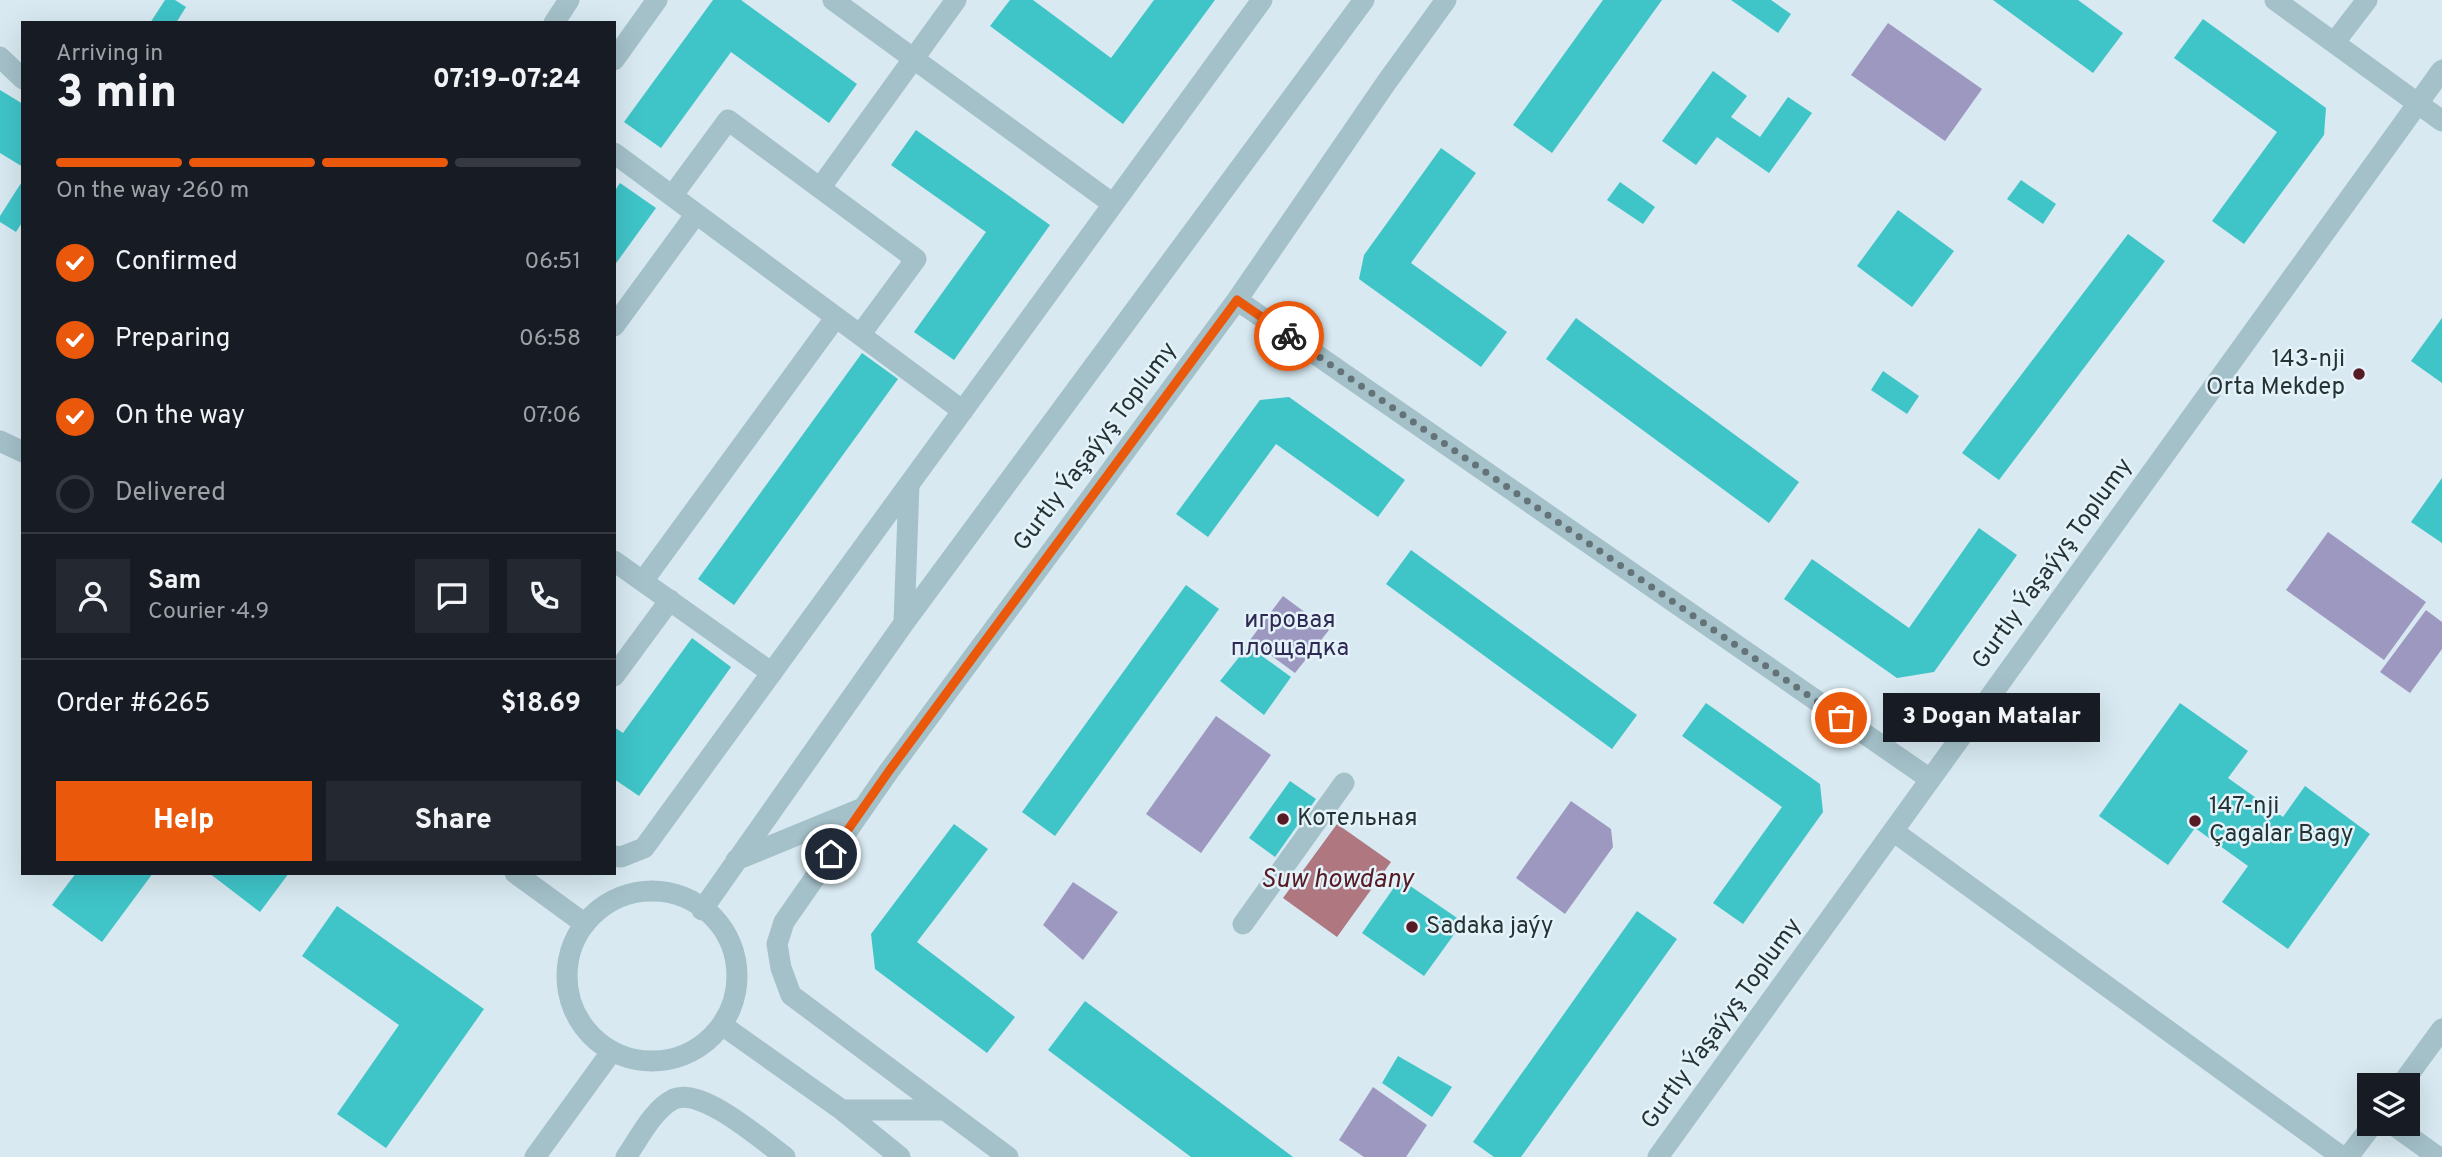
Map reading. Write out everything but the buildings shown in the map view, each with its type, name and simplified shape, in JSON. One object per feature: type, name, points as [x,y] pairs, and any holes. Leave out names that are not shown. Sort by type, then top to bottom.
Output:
[{"type":"street","points":[[555,21],[569,0]]},
{"type":"street","points":[[616,57],[657,0]]},
{"type":"street","points":[[833,0],[1114,204]]},
{"type":"street","points":[[820,188],[957,0]]},
{"type":"street","points":[[616,856],[621,857],[644,848],[1262,0]]},
{"type":"street","name":"Gurtly Ýaşaýyş Toplumy","points":[[702,910],[904,623],[1364,0]]},
{"type":"street","name":"Gurtly Ýaşaýyş Toplumy","points":[[943,1110],[791,995],[781,968],[777,944],[784,922],[863,808],[1237,300],[1446,0]]},
{"type":"street","points":[[2275,0],[2442,121]]},
{"type":"street","points":[[2334,43],[2367,0]]},
{"type":"street","points":[[0,57],[21,77]]},
{"type":"street","name":"Gurtly Ýaşaýyş Toplumy","points":[[1658,1157],[2442,70]]},
{"type":"street","points":[[672,196],[728,120],[820,188],[916,259],[860,335]]},
{"type":"street","points":[[616,154],[963,411]]},
{"type":"street","points":[[616,323],[696,215]]},
{"type":"street","points":[[1237,300],[1930,779]]},
{"type":"street","points":[[643,581],[836,317]]},
{"type":"street","points":[[0,441],[21,451]]},
{"type":"street","points":[[904,623],[909,485]]},
{"type":"street","points":[[616,562],[772,673]]},
{"type":"street","points":[[616,673],[670,600]]},
{"type":"street","points":[[1242,924],[1344,783]]},
{"type":"street","points":[[736,860],[863,808]]},
{"type":"street","points":[[1893,831],[2342,1157]]},
{"type":"street","points":[[519,875],[585,924]]},
{"type":"street","points":[[643,892],[677,895],[693,902],[702,910],[718,923],[727,936],[737,965],[735,997],[722,1025],[700,1046],[672,1059],[641,1060],[612,1051],[587,1030],[571,1001],[567,977],[570,953],[585,924],[611,902],[626,895],[643,892]]},
{"type":"street","points":[[722,1025],[842,1110],[900,1157]]},
{"type":"street","points":[[2410,1073],[2442,1029]]},
{"type":"street","points":[[535,1157],[612,1051]]},
{"type":"street","points":[[626,1157],[659,1111],[674,1099],[692,1096],[712,1105],[785,1157]]},
{"type":"street","points":[[842,1110],[943,1110],[1008,1157]]},
{"type":"street","points":[[2348,1157],[2364,1136]]},
{"type":"street","points":[[2409,1136],[2438,1157]]},
{"type":"green space","points":[[1888,23],[1982,89],[1945,141],[1851,75]]},
{"type":"green space","points":[[2328,532],[2426,602],[2384,660],[2286,590]]},
{"type":"green space","name":"игровая площадка","points":[[1283,596],[1329,630],[1295,673],[1250,640]]},
{"type":"green space","points":[[2426,610],[2442,622],[2442,649],[2410,693],[2380,672]]},
{"type":"green space","points":[[1216,716],[1271,755],[1201,853],[1146,814]]},
{"type":"green space","points":[[1571,801],[1611,829],[1613,847],[1565,914],[1516,878]]},
{"type":"green space","points":[[1073,882],[1118,912],[1083,960],[1043,925]]},
{"type":"green space","points":[[1373,1087],[1427,1125],[1406,1157],[1364,1157],[1339,1140]]},
{"type":"water","name":"Suw howdany","points":[[1337,824],[1391,862],[1337,937],[1283,898]]},
{"type":"way so far","points":[[1289,336],[1841,718]]},
{"type":"place","name":"143-nji Orta Mekdep","points":[[2359,374]]},
{"type":"place","name":"3 Dogan Matalar","points":[[1841,718]]},
{"type":"place","name":"Котельная","points":[[1283,819]]},
{"type":"place","name":"147-nji Çagalar Bagy","points":[[2195,821]]},
{"type":"place","name":"Sadaka jaýy","points":[[1412,927]]},
{"type":"route","points":[[831,854],[889,771],[1237,300],[1289,336]]}]
